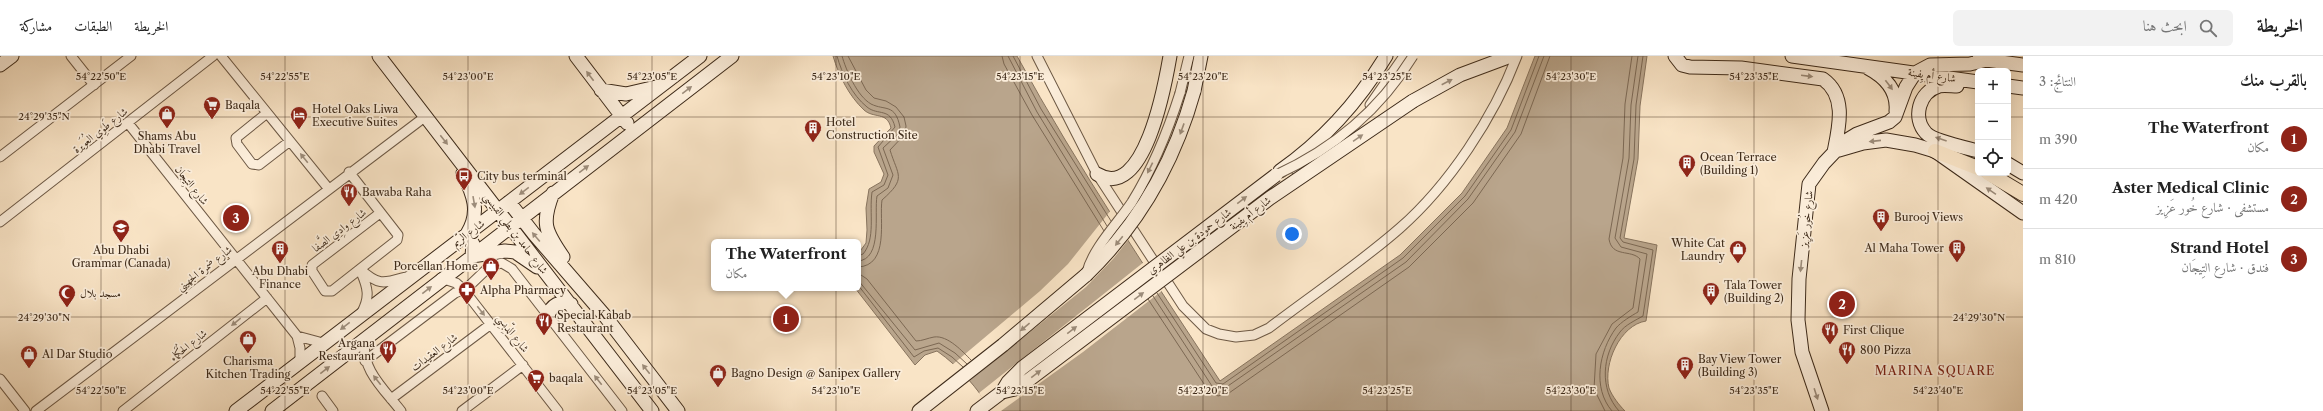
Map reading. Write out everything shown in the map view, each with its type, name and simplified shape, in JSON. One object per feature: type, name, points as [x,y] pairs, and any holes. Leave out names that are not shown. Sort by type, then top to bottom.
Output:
[{"type":"main road","points":[[0,65],[12,56]]},
{"type":"main road","name":"شارع حامد بن بطي القبيسي","points":[[379,56],[454,153],[504,206],[521,218],[605,316],[678,411]]},
{"type":"main road","points":[[576,56],[633,132]]},
{"type":"main road","name":"شارع الرِّيم","points":[[236,411],[410,276],[622,117],[700,56]]},
{"type":"main road","name":"شارع الرِّيم","points":[[272,411],[441,278],[472,256],[732,56]]},
{"type":"main road","points":[[1097,174],[1106,178],[1116,179],[1129,172],[1146,143],[1158,109],[1170,56]]},
{"type":"main road","points":[[919,411],[1003,346],[1086,275],[1129,228],[1160,180],[1183,129],[1194,92],[1201,56]]},
{"type":"main road","name":"شارع حمودة بن علي الظاهري","points":[[977,411],[1002,392],[1008,382],[1022,368],[1276,175],[1314,144],[1345,114],[1386,56]]},
{"type":"main road","name":"شارع أم يِفينة","points":[[1002,392],[1014,389],[1026,382],[1270,198],[1374,126],[1444,83],[1477,68],[1511,56]]},
{"type":"main road","points":[[1675,56],[1682,65],[1690,68],[1732,68],[1823,79],[1832,85],[1837,98],[1841,119],[1834,152],[1863,143],[1886,140],[1915,145],[1935,151],[1975,167]]},
{"type":"main road","name":"شارع أم يِفينة","points":[[1792,56],[1975,82]]},
{"type":"main road","name":"شارع أم يِفينة","points":[[1953,56],[2023,65]]},
{"type":"main road","points":[[1895,116],[1908,81],[1915,73],[1930,65],[1970,64],[1987,60]]},
{"type":"main road","points":[[1863,66],[1878,73],[1889,84],[1896,100],[1895,116]]},
{"type":"main road","points":[[601,90],[620,94],[634,94],[665,84]]},
{"type":"main road","points":[[1975,87],[1940,86],[1927,93],[1921,101],[1919,122],[1927,134],[1975,150]]},
{"type":"main road","points":[[2011,87],[2023,89]]},
{"type":"main road","points":[[2011,89],[2023,89]]},
{"type":"main road","name":"شارع خُور عَزِيز","points":[[1822,411],[1802,352],[1798,320],[1799,279],[1810,184],[1834,152],[1850,137],[1889,122],[1895,116]]},
{"type":"main road","points":[[1935,151],[2023,213]]},
{"type":"main road","points":[[454,153],[475,202],[475,216],[467,234],[473,244],[472,256],[505,250],[515,252],[532,265],[542,268]]},
{"type":"main road","points":[[2011,166],[2023,173]]},
{"type":"main road","points":[[1993,176],[2023,194]]},
{"type":"main road","points":[[553,193],[548,206],[545,225],[550,238],[605,316]]},
{"type":"main road","name":"شارع حامد بن بطي القبيسي","points":[[504,206],[511,226],[652,411]]},
{"type":"main road","points":[[548,316],[551,308],[558,303],[571,304]]},
{"type":"street","points":[[71,56],[94,85]]},
{"type":"street","points":[[0,157],[131,56]]},
{"type":"street","name":"شارع طَوِي العُوَيرة","points":[[0,222],[213,56]]},
{"type":"street","points":[[221,56],[328,188]]},
{"type":"street","points":[[1037,56],[1097,174],[1183,306],[1206,329],[1236,336],[1254,335],[1269,328],[1400,228],[1428,200],[1454,169],[1509,77],[1517,56]]},
{"type":"street","points":[[1086,275],[1091,261],[1122,217],[1149,171],[1166,133],[1180,93],[1189,56]]},
{"type":"street","name":"شارع حمودة بن علي الظاهري","points":[[1162,274],[1330,146],[1374,101],[1404,56]]},
{"type":"street","points":[[1276,175],[1319,152],[1353,127],[1381,99],[1413,56]]},
{"type":"street","points":[[267,113],[236,138],[237,144],[252,164],[259,165],[290,141]]},
{"type":"street","name":"شارع ضمرة الجهيني","points":[[36,411],[349,172],[426,116]]},
{"type":"street","name":"شارع التِيجَان","points":[[128,123],[297,336],[300,348],[300,361]]},
{"type":"street","name":"شارع وادِي الصَّفا","points":[[349,172],[398,235],[397,240],[332,291],[325,291],[312,272],[312,265],[380,213]]},
{"type":"street","points":[[365,361],[455,293],[464,290],[490,266],[502,263],[512,269],[622,411]]},
{"type":"street","points":[[360,269],[373,281],[382,284],[410,276]]},
{"type":"street","points":[[360,269],[369,293],[368,302],[361,314]]},
{"type":"street","name":"شارع الدِّبسِي","points":[[441,278],[456,283],[464,290],[523,365],[555,410]]},
{"type":"street","name":"شارع الحُكَماء","points":[[123,411],[267,298]]},
{"type":"street","name":"شارع العقيدات","points":[[391,399],[491,324]]},
{"type":"street","points":[[297,336],[323,343]]},
{"type":"street","points":[[365,339],[365,361],[370,372],[400,411]]},
{"type":"street","points":[[462,411],[523,365]]},
{"type":"street","points":[[0,379],[25,411]]},
{"type":"street","points":[[322,396],[333,411]]},
{"type":"water","points":[[833,56],[1017,56],[1040,98],[1090,180],[1220,381],[1400,255],[1462,193],[1507,128],[1535,56],[1647,56],[1640,106],[1638,159],[1624,238],[1657,245],[1646,321],[1637,324],[1628,330],[1621,338],[1611,357],[1608,378],[1609,388],[1625,411],[992,411],[968,378],[937,351],[925,355],[915,365],[857,291],[861,291],[861,250],[866,243],[866,208],[869,189],[881,182],[884,174],[874,152],[874,146],[891,128],[889,123],[883,117],[868,113],[864,110],[849,92],[838,71]]},
{"type":"pier","points":[[1111,210],[1129,239],[1114,258],[1086,287],[968,382],[952,365],[1040,291],[1068,264]]},
{"type":"pier","points":[[1144,262],[1163,290],[1083,352],[1001,411],[990,411],[979,393]]},
{"type":"place","name":"Baqala","points":[[212,120]]},
{"type":"place","name":"Shams Abu Dhabi Travel","points":[[167,129]]},
{"type":"place","name":"Hotel Oaks Liwa Executive Suites","points":[[299,130]]},
{"type":"place","name":"Hotel Construction Site","points":[[813,143]]},
{"type":"place","name":"Ocean Terrace (Building 1)","points":[[1687,178]]},
{"type":"place","name":"City bus terminal","points":[[464,191]]},
{"type":"place","name":"Bawaba Raha","points":[[349,207]]},
{"type":"place","name":"Strand Hotel","points":[[236,218]]},
{"type":"place","name":"Burooj Views","points":[[1881,232]]},
{"type":"place","name":"Abu Dhabi Grammar (Canada)","points":[[121,243]]},
{"type":"place","name":"Al Maha Tower","points":[[1957,263]]},
{"type":"place","name":"Abu Dhabi Finance","points":[[280,264]]},
{"type":"place","name":"White Cat Laundry","points":[[1738,264]]},
{"type":"place","name":"Porcellan Home","points":[[491,281]]},
{"type":"place","name":"Aster Medical Clinic","points":[[1842,304]]},
{"type":"place","name":"Alpha Pharmacy","points":[[467,305]]},
{"type":"place","name":"Tala Tower (Building 2)","points":[[1711,306]]},
{"type":"place","name":"مسجد بلال","points":[[67,308]]},
{"type":"place","name":"The Waterfront","points":[[786,319]]},
{"type":"place","name":"Special Kabab Restaurant","points":[[544,336]]},
{"type":"place","name":"First Clique","points":[[1830,345]]},
{"type":"place","name":"Charisma Kitchen Trading","points":[[248,354]]},
{"type":"place","name":"Argana Restaurant","points":[[388,364]]},
{"type":"place","name":"800 Pizza","points":[[1847,365]]},
{"type":"place","name":"Al Dar Studio","points":[[29,369]]},
{"type":"place","name":"Bay View Tower (Building 3)","points":[[1685,380]]},
{"type":"place","name":"Bagno Design @ Sanipex Gallery","points":[[718,388]]},
{"type":"place","name":"baqala","points":[[536,393]]},
{"type":"district","name":"MARINA SQUARE","points":[[1935,370]]}]
